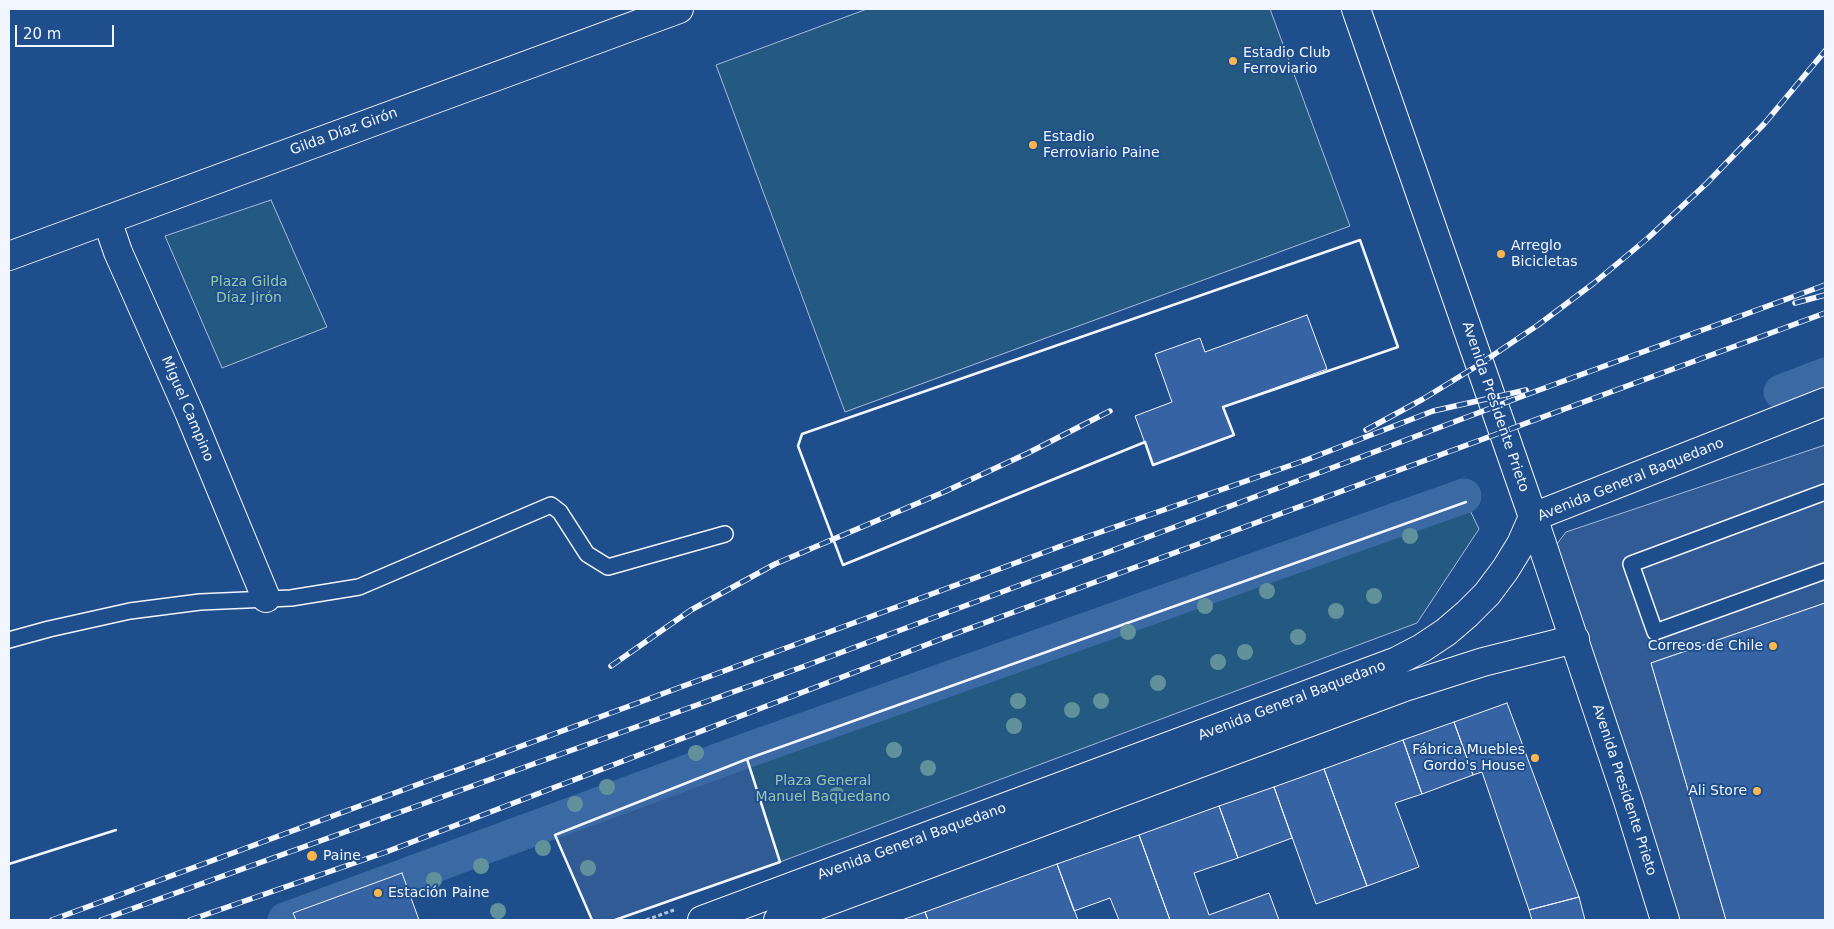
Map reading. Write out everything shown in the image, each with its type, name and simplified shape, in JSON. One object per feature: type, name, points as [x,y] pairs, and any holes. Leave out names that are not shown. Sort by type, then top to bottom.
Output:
[{"type":"main road","name":"Gilda Díaz Girón","points":[[9,256],[679,9]]},
{"type":"main road","name":"Avenida Presidente Prieto","points":[[1356,9],[1575,639],[1665,920]]},
{"type":"main road","name":"Miguel Campino","points":[[108,220],[118,252],[189,412],[266,598]]},
{"type":"main road","name":"Avenida General Baquedano","points":[[702,920],[1397,661],[1422,648],[1446,632],[1487,594],[1517,551],[1533,517],[1825,402]]},
{"type":"main road","name":"Avenida General Baquedano","points":[[778,920],[1413,684],[1483,662],[1575,639]]},
{"type":"lane","points":[[1825,492],[1631,564],[1655,632],[1825,571]]},
{"type":"lane","points":[[9,640],[130,611],[200,602],[291,598],[359,587],[551,505],[560,512],[587,554],[608,566],[725,534]]},
{"type":"green space","name":"Estadio Ferroviario Paine","points":[[867,9],[1270,9],[1350,226],[845,412],[716,65]]},
{"type":"green space","name":"Plaza Gilda Díaz Jirón","points":[[271,200],[327,327],[222,368],[165,236]]},
{"type":"green space","name":"Plaza General Manuel Baquedano","points":[[1466,502],[1479,529],[1417,623],[780,862],[747,759]]},
{"type":"shaded area","points":[[1825,445],[1825,603],[1651,663],[1726,920],[1677,920],[1553,549],[1566,532]]},
{"type":"shaded area","points":[[747,759],[780,862],[615,920],[592,920],[555,835]]},
{"type":"building","points":[[1307,315],[1327,369],[1223,407],[1234,435],[1153,465],[1135,416],[1172,402],[1155,354],[1200,338],[1205,352]]},
{"type":"building","name":"Ali Store","points":[[1825,603],[1825,920],[1726,920],[1651,663]]},
{"type":"building","points":[[1507,703],[1579,897],[1529,910],[1482,772],[1473,775],[1454,722]]},
{"type":"building","points":[[1454,722],[1473,775],[1422,794],[1403,740]]},
{"type":"building","points":[[1403,740],[1422,794],[1395,803],[1419,867],[1367,886],[1324,769]]},
{"type":"building","points":[[1324,769],[1367,886],[1316,904],[1274,787]]},
{"type":"building","points":[[1274,787],[1292,838],[1238,858],[1219,806]]},
{"type":"building","points":[[1219,806],[1238,858],[1194,873],[1209,915],[1269,893],[1279,920],[1170,920],[1139,835]]},
{"type":"building","points":[[1139,835],[1170,920],[1119,920],[1110,898],[1074,911],[1057,864]]},
{"type":"building","points":[[1057,864],[1078,920],[928,920],[925,912]]},
{"type":"building","name":"Estación Paine","points":[[402,873],[419,920],[296,920],[293,913]]},
{"type":"building","points":[[1579,897],[1585,920],[1532,920],[1529,910]]},
{"type":"building","points":[[925,912],[928,920],[902,920]]},
{"type":"waterway","points":[[1781,392],[1825,375]]},
{"type":"waterway","points":[[285,920],[745,751],[1464,496]]},
{"type":"railway","points":[[1366,430],[1423,399],[1480,364],[1538,325],[1594,283],[1648,238],[1707,183],[1764,124],[1825,51]]},
{"type":"railway","points":[[101,920],[805,666],[1531,393],[1825,285]]},
{"type":"railway","points":[[1795,303],[1825,295]]},
{"type":"railway","points":[[190,920],[386,852],[957,633],[1825,313]]},
{"type":"railway","points":[[52,920],[1072,542],[1306,460],[1433,411],[1526,390]]},
{"type":"railway","points":[[611,666],[691,610],[775,564],[944,492],[1028,453],[1110,411]]},
{"type":"wall","points":[[1360,240],[1398,347],[1223,407],[1234,435],[1153,465],[1145,442],[843,565],[798,446],[802,434],[1360,240]]},
{"type":"wall","points":[[615,920],[780,862],[747,759],[1466,502]]},
{"type":"wall","points":[[592,920],[555,835],[747,759]]},
{"type":"wall","points":[[9,864],[116,830]]},
{"type":"place","name":"Estadio Club Ferroviario","points":[[1233,61]]},
{"type":"place","name":"Estadio Ferroviario Paine","points":[[1033,145]]},
{"type":"place","name":"Arreglo Bicicletas","points":[[1501,254]]},
{"type":"place","name":"Correos de Chile","points":[[1773,646]]},
{"type":"place","name":"Fábrica Muebles Gordo's House","points":[[1535,758]]},
{"type":"place","name":"Ali Store","points":[[1757,791]]},
{"type":"place","name":"Paine","points":[[312,856]]},
{"type":"place","name":"Estación Paine","points":[[378,893]]}]
